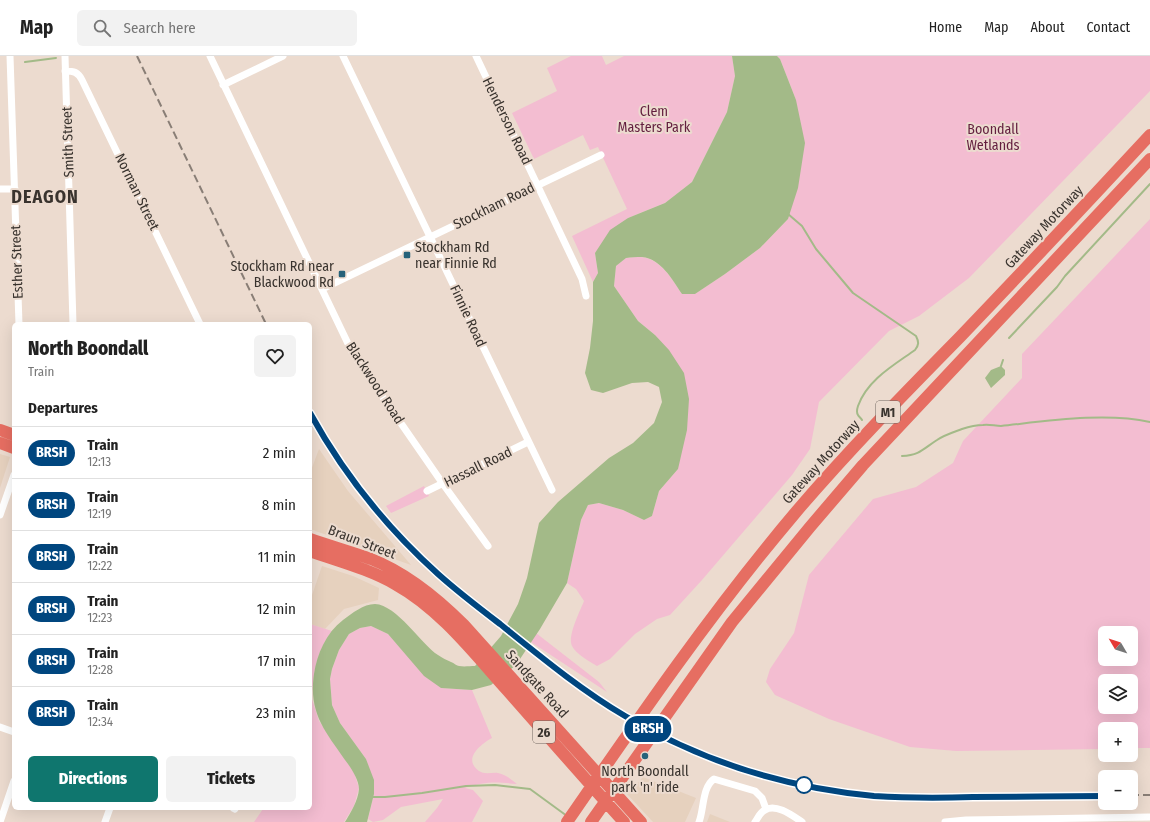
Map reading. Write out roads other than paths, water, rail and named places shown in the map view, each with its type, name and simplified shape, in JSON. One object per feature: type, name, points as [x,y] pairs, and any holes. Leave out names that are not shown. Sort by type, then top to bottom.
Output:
[{"type":"highway","name":"Gateway Motorway","points":[[567,822],[647,706],[728,595],[797,511],[853,448],[1065,227],[1150,135]]},
{"type":"highway","name":"M1","points":[[591,822],[736,617],[810,527],[863,465],[1150,159]]},
{"type":"highway","points":[[0,430],[12,434]]},
{"type":"highway","points":[[0,443],[12,447]]},
{"type":"highway","name":"Braun Street","points":[[312,540],[372,560],[398,579]]},
{"type":"highway","name":"Braun Street","points":[[312,552],[368,571],[398,579]]},
{"type":"highway","name":"Sandgate Road","points":[[398,579],[420,586],[445,605],[481,653],[624,822]]},
{"type":"highway","name":"Sandgate Road","points":[[510,686],[641,822]]},
{"type":"street","name":"Esther Street","points":[[10,56],[19,322]]},
{"type":"street","name":"Smith Street","points":[[65,56],[73,322]]},
{"type":"street","name":"Blackwood Road","points":[[210,56],[353,354],[488,546]]},
{"type":"street","points":[[223,85],[283,56]]},
{"type":"street","name":"Finnie Road","points":[[343,56],[552,490]]},
{"type":"street","name":"Henderson Road","points":[[476,56],[582,279],[586,296]]},
{"type":"street","name":"Norman Street","points":[[65,71],[74,71],[78,73],[82,80],[199,322]]},
{"type":"street","name":"Stockham Road","points":[[322,289],[601,155]]},
{"type":"street","points":[[0,189],[15,189]]},
{"type":"street","name":"Hassall Road","points":[[427,492],[528,442]]},
{"type":"street","points":[[0,515],[12,481]]},
{"type":"street","points":[[0,727],[12,731]]},
{"type":"street","points":[[699,822],[705,796],[711,781],[714,779],[755,791],[762,798],[766,809]]},
{"type":"street","points":[[0,822],[12,787]]},
{"type":"street","points":[[755,822],[762,812],[771,808],[777,808],[802,822]]},
{"type":"street","points":[[105,822],[109,810]]},
{"type":"street","points":[[945,822],[966,820],[1150,817]]},
{"type":"waterway","points":[[25,62],[56,58]]},
{"type":"waterway","points":[[1009,338],[1150,184]]},
{"type":"waterway","points":[[788,214],[802,226],[816,249],[853,293],[916,336],[918,340],[918,345],[915,350],[890,367],[868,388],[857,409],[857,414],[862,420]]},
{"type":"waterway","points":[[1001,366],[1003,360]]},
{"type":"waterway","points":[[902,456],[917,453],[940,438],[964,428],[978,425],[1001,426],[1076,418],[1133,419],[1150,422]]},
{"type":"waterway","points":[[371,797],[422,793],[466,786],[495,785],[530,789],[567,816]]},
{"type":"railway","points":[[137,56],[265,322]]},
{"type":"railway","points":[[312,417],[343,467],[369,501],[396,533],[422,559],[468,599],[563,674],[593,696],[654,732],[714,759],[745,770],[777,779],[841,792],[874,796],[913,798],[1098,796]]},
{"type":"railway","points":[[1138,795],[1150,795]]},
{"type":"train","name":"BRSH","points":[[312,416],[336,456],[358,488],[396,533],[438,573],[576,684],[626,717],[666,738],[696,752],[765,776],[804,785],[852,793],[876,796],[926,798],[1098,796]]},
{"type":"place","name":"Stockham Rd near Finnie Rd","points":[[407,255]]},
{"type":"place","name":"Stockham Rd near Blackwood Rd","points":[[342,274]]},
{"type":"place","name":"North Boondall park 'n' ride","points":[[645,756]]},
{"type":"district","name":"DEAGON","points":[[45,197]]},
{"type":"park label","name":"Clem Masters Park","points":[[654,120]]},
{"type":"park label","name":"Boondall Wetlands","points":[[993,138]]}]
